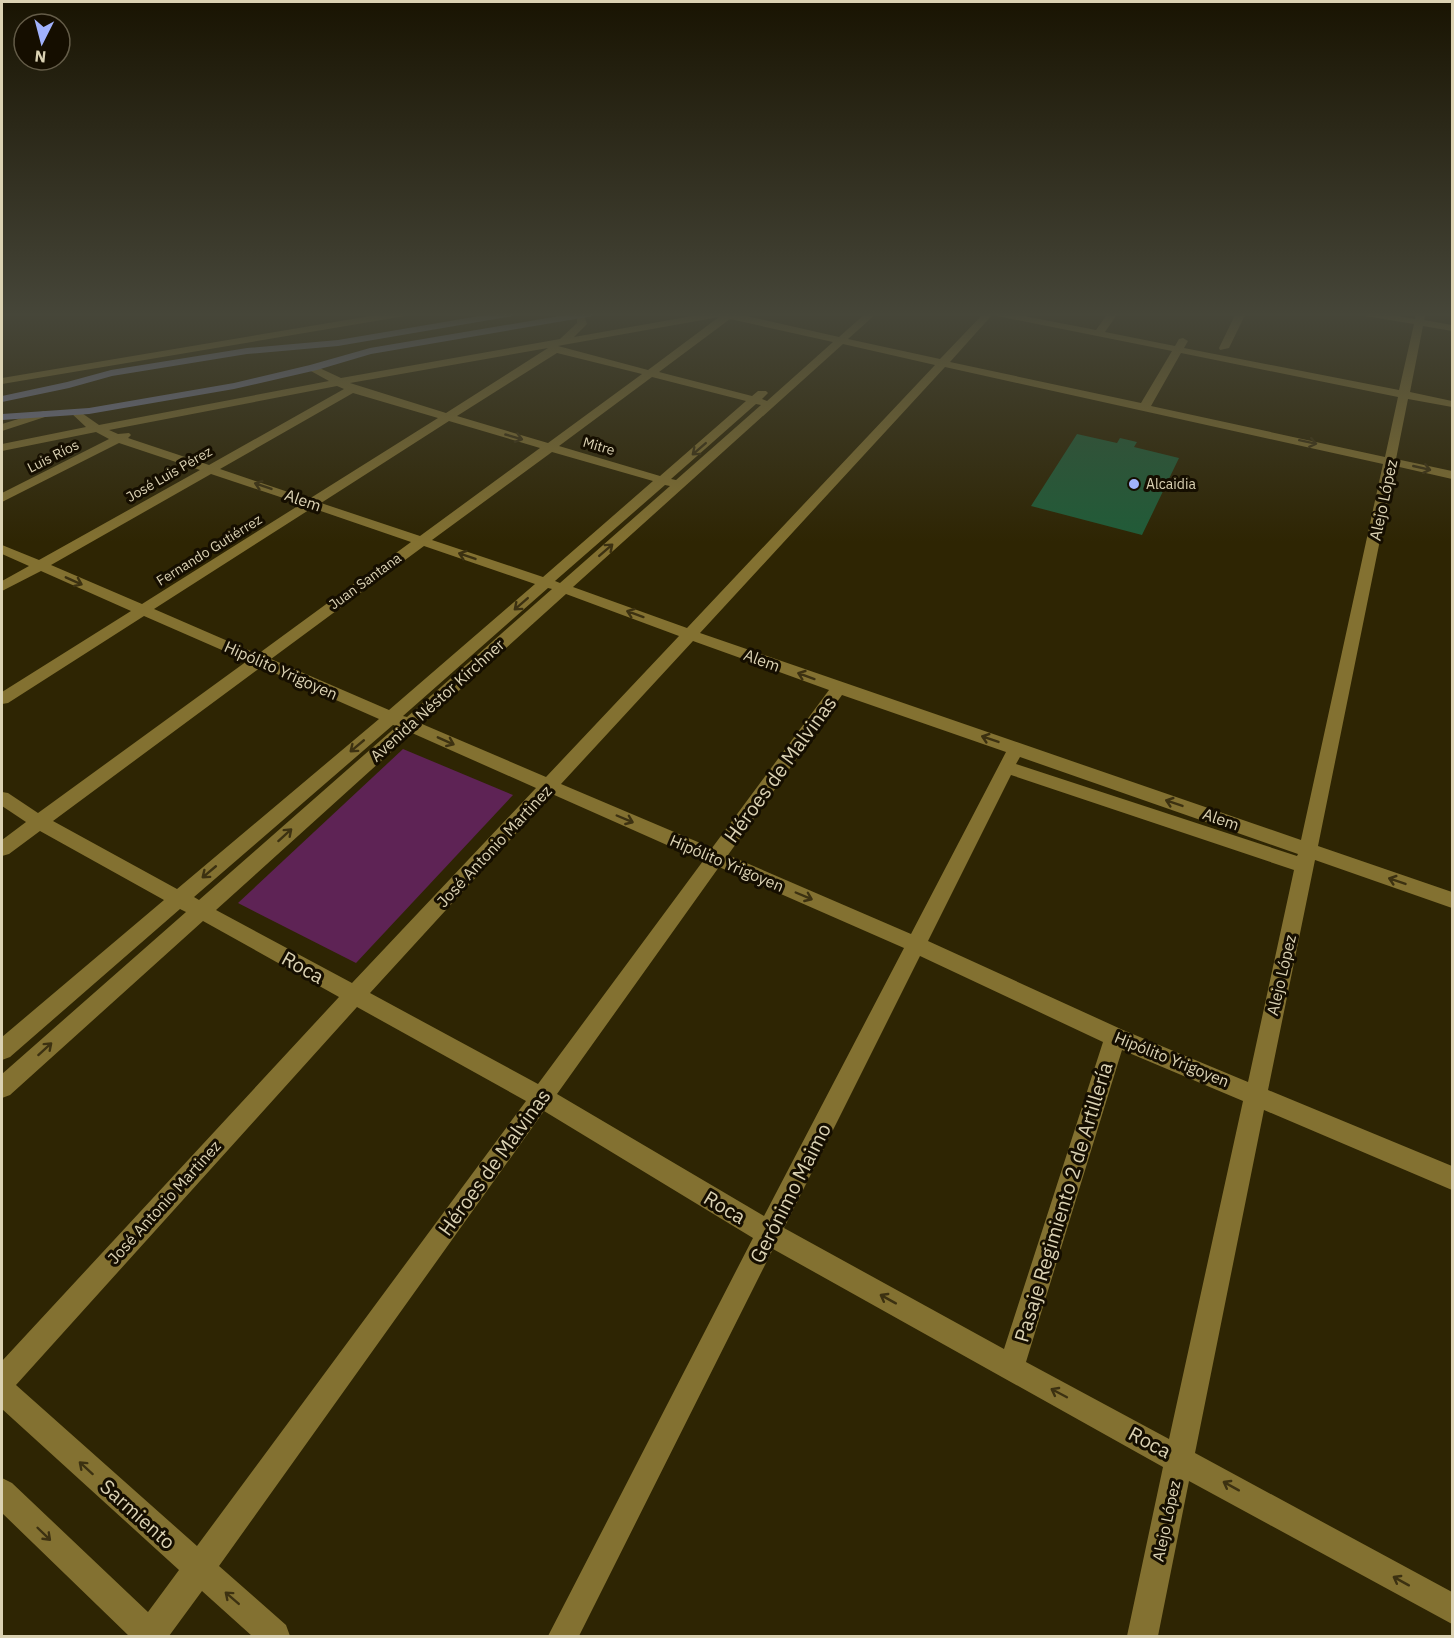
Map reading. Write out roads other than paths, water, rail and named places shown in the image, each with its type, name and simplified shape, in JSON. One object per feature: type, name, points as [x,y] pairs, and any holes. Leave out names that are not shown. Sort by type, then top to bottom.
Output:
[{"type":"main road","points":[[2,399],[48,389]]},
{"type":"main road","points":[[64,389],[57,401],[60,405],[76,412]]},
{"type":"main road","points":[[2,417],[76,412],[213,389]]},
{"type":"street","points":[[2,447],[301,389]]},
{"type":"street","name":"José Luis Pérez","points":[[2,587],[351,389]]},
{"type":"street","name":"Mitre","points":[[353,389],[680,484]]},
{"type":"street","name":"Fernando Gutiérrez","points":[[2,699],[490,389]]},
{"type":"street","name":"Juan Santana","points":[[2,849],[628,389]]},
{"type":"street","points":[[711,389],[762,402]]},
{"type":"street","name":"Avenida Néstor Kirchner","points":[[2,1050],[390,718],[680,484],[776,389]]},
{"type":"street","name":"José Antonio Martinez","points":[[2,1380],[354,995],[918,389]]},
{"type":"street","points":[[1091,389],[1452,475]]},
{"type":"street","points":[[1148,402],[1155,389]]},
{"type":"street","points":[[1406,390],[1452,394]]},
{"type":"street","points":[[1406,390],[1452,404]]},
{"type":"street","name":"Alejo López","points":[[1142,1636],[1254,1094],[1307,858],[1406,390]]},
{"type":"street","name":"Avenida Néstor Kirchner","points":[[2,1088],[409,725],[663,480],[762,402]]},
{"type":"street","name":"Alem","points":[[76,412],[95,429],[118,439],[210,468],[554,586],[838,687],[1011,758],[1307,858]]},
{"type":"street","points":[[2,428],[44,414]]},
{"type":"street","name":"Luis Ríos","points":[[2,498],[118,439],[147,420]]},
{"type":"street","name":"Hipólito Yrigoyen","points":[[2,549],[917,945],[1115,1036],[1452,1178]]},
{"type":"street","name":"Héroes de Malvinas","points":[[151,1636],[838,687]]},
{"type":"street","name":"Gerónimo Maimo","points":[[563,1636],[1011,758]]},
{"type":"street","name":"Roca","points":[[2,798],[39,822],[541,1097],[769,1233],[1452,1609]]},
{"type":"street","points":[[1307,858],[1452,900]]},
{"type":"street","name":"Pasaje Regimiento 2 de Artillería","points":[[1011,1368],[1115,1036]]},
{"type":"street","name":"Sarmiento","points":[[2,1391],[276,1636]]},
{"type":"street","points":[[2,1493],[151,1636]]},
{"type":"place","name":"Alcaidia","points":[[1134,484]]}]
